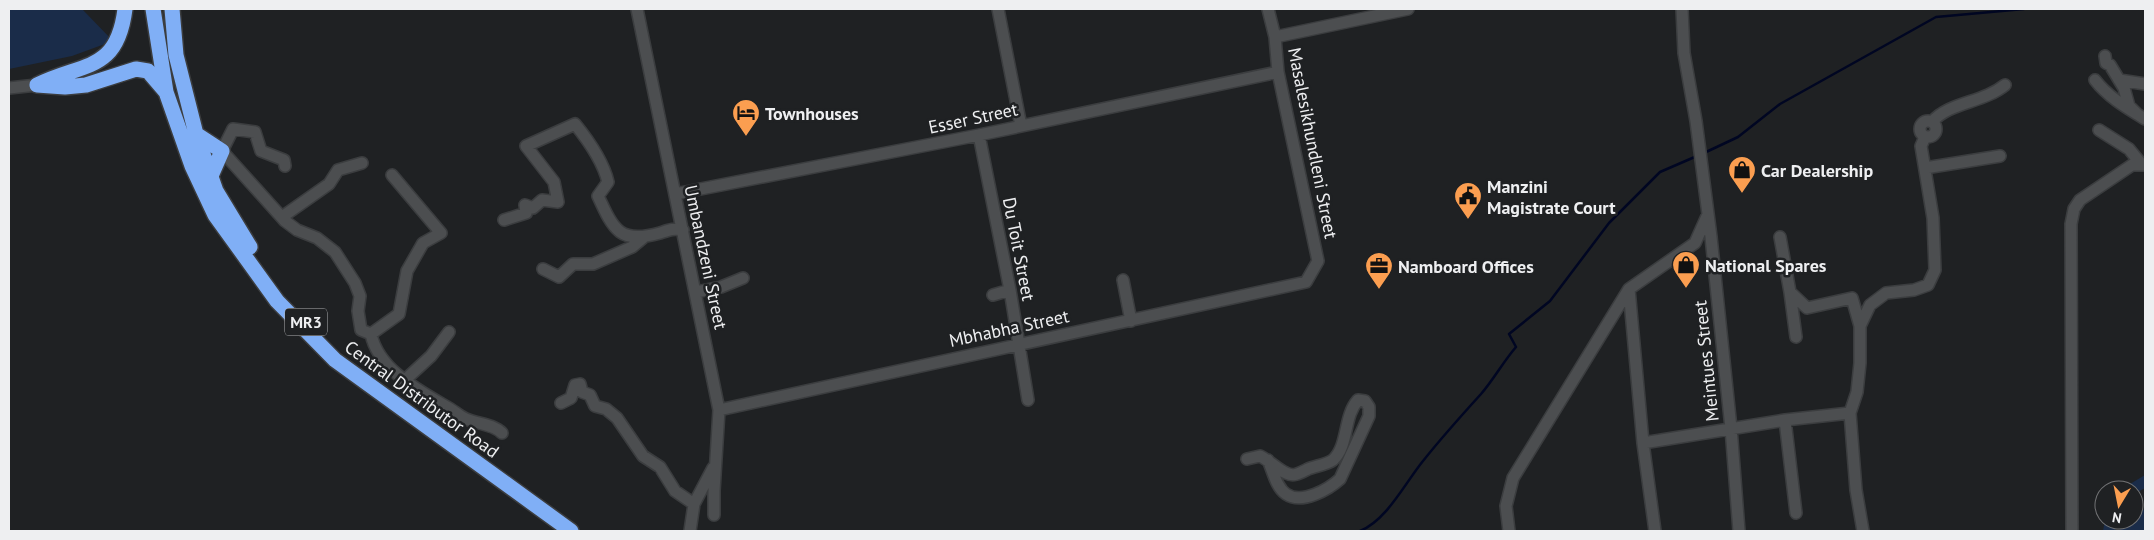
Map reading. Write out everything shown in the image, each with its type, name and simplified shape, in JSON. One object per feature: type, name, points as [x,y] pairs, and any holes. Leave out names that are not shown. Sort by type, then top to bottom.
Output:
[{"type":"highway","points":[[37,85],[58,75],[94,65],[104,57],[119,38],[125,9]]},
{"type":"highway","points":[[142,9],[156,35]]},
{"type":"highway","name":"Central Distributor Road","points":[[153,9],[166,92],[192,166],[215,215],[277,301],[335,360],[571,531]]},
{"type":"highway","name":"Central Distributor Road","points":[[172,9],[176,55],[196,134],[211,176],[227,210],[282,296],[340,358],[582,531]]},
{"type":"highway","points":[[37,85],[65,88],[86,85],[136,69],[148,72],[166,92]]},
{"type":"highway","points":[[196,134],[222,151],[211,176]]},
{"type":"street","name":"Umbandzeni Street","points":[[637,9],[719,410],[714,515]]},
{"type":"street","points":[[998,9],[1021,126]]},
{"type":"street","name":"Masalesikhundleni Street","points":[[1268,9],[1275,37],[1278,72],[1318,261],[1306,282]]},
{"type":"street","points":[[1275,37],[1408,9]]},
{"type":"street","name":"Meintues Street","points":[[1682,9],[1684,53],[1696,121],[1708,214],[1731,428],[1739,531]]},
{"type":"street","points":[[2105,56],[2106,63],[2110,65],[2124,88],[2129,106],[2141,117]]},
{"type":"street","name":"Esser Street","points":[[675,194],[979,135],[1278,72]]},
{"type":"street","points":[[2095,80],[2102,89],[2141,117]]},
{"type":"street","points":[[2119,80],[2145,84]]},
{"type":"street","points":[[9,88],[37,85]]},
{"type":"street","points":[[1860,326],[1870,305],[1886,293],[1914,290],[1928,285],[1935,270],[1933,218],[1921,146],[1925,137],[1929,138],[1936,133],[1937,129],[1932,122],[1940,113],[1996,93],[2005,85]]},
{"type":"street","points":[[504,220],[526,213],[525,205],[533,208],[542,200],[558,202],[554,182],[526,146],[574,124],[587,139],[605,170],[608,182],[598,196],[615,228],[625,236],[638,239],[673,228],[683,230]]},
{"type":"street","points":[[285,166],[284,160],[261,151],[255,132],[233,129],[222,151],[282,217],[297,230],[329,245],[335,252],[355,283],[360,296],[358,311],[361,330],[370,334],[381,358],[431,399],[466,419],[497,428],[502,433]]},
{"type":"street","points":[[2099,130],[2129,149],[2144,165]]},
{"type":"street","name":"Du Toit Street","points":[[979,135],[1010,290],[1028,400]]},
{"type":"street","points":[[1925,168],[2000,156]]},
{"type":"street","points":[[282,217],[329,184],[338,170],[362,164]]},
{"type":"street","points":[[2072,531],[2071,224],[2074,210],[2080,200],[2132,165],[2144,165]]},
{"type":"street","points":[[370,334],[399,314],[406,271],[423,243],[441,233],[392,175]]},
{"type":"street","points":[[1509,531],[1506,506],[1514,478],[1629,290],[1695,243],[1708,214]]},
{"type":"street","points":[[543,269],[559,276],[573,264],[593,264],[632,247],[644,237]]},
{"type":"street","points":[[1780,237],[1796,337]]},
{"type":"street","points":[[696,292],[721,287],[743,278]]},
{"type":"street","points":[[1122,280],[1131,321]]},
{"type":"street","name":"Mbhabha Street","points":[[719,410],[1306,282]]},
{"type":"street","points":[[993,295],[1010,290]]},
{"type":"street","points":[[1629,290],[1643,443],[1655,531]]},
{"type":"street","points":[[1790,292],[1807,308],[1852,298],[1860,326],[1860,363],[1857,392],[1850,413],[1856,490],[1863,531]]},
{"type":"street","points":[[406,379],[443,344],[449,332]]},
{"type":"street","points":[[561,403],[571,398],[572,384],[580,384],[582,392],[590,395],[594,406],[606,409],[617,418],[644,456],[660,467],[675,491],[694,504]]},
{"type":"street","points":[[1247,459],[1260,456],[1268,460],[1286,474],[1297,475],[1332,461],[1339,453],[1352,406],[1358,400],[1365,401],[1369,407],[1369,416],[1340,479],[1333,486],[1309,496],[1298,498],[1286,494],[1275,481],[1268,460]]},
{"type":"street","points":[[1643,443],[1785,420],[1850,413]]},
{"type":"street","points":[[1785,420],[1796,513]]},
{"type":"street","points":[[690,531],[694,504],[716,463]]},
{"type":"shaded area","points":[[9,9],[82,9],[113,41],[72,56],[9,69]]},
{"type":"shaded area","points":[[2145,475],[2145,488],[2144,480],[2137,480]]},
{"type":"shaded area","points":[[2145,510],[2145,531],[2120,531],[2144,530]]},
{"type":"waterway","points":[[1704,153],[1738,137],[1780,104],[1936,17],[2024,9]]},
{"type":"waterway","points":[[1360,531],[1370,526],[1387,510],[1430,452],[1486,388],[1516,347],[1509,334],[1550,301],[1609,223],[1660,172],[1697,156]]},
{"type":"place","name":"Townhouses","points":[[746,137]]},
{"type":"place","name":"Car Dealership","points":[[1742,194]]},
{"type":"place","name":"Manzini Magistrate Court","points":[[1468,220]]},
{"type":"place","name":"National Spares","points":[[1686,289]]},
{"type":"place","name":"Namboard Offices","points":[[1379,290]]}]
